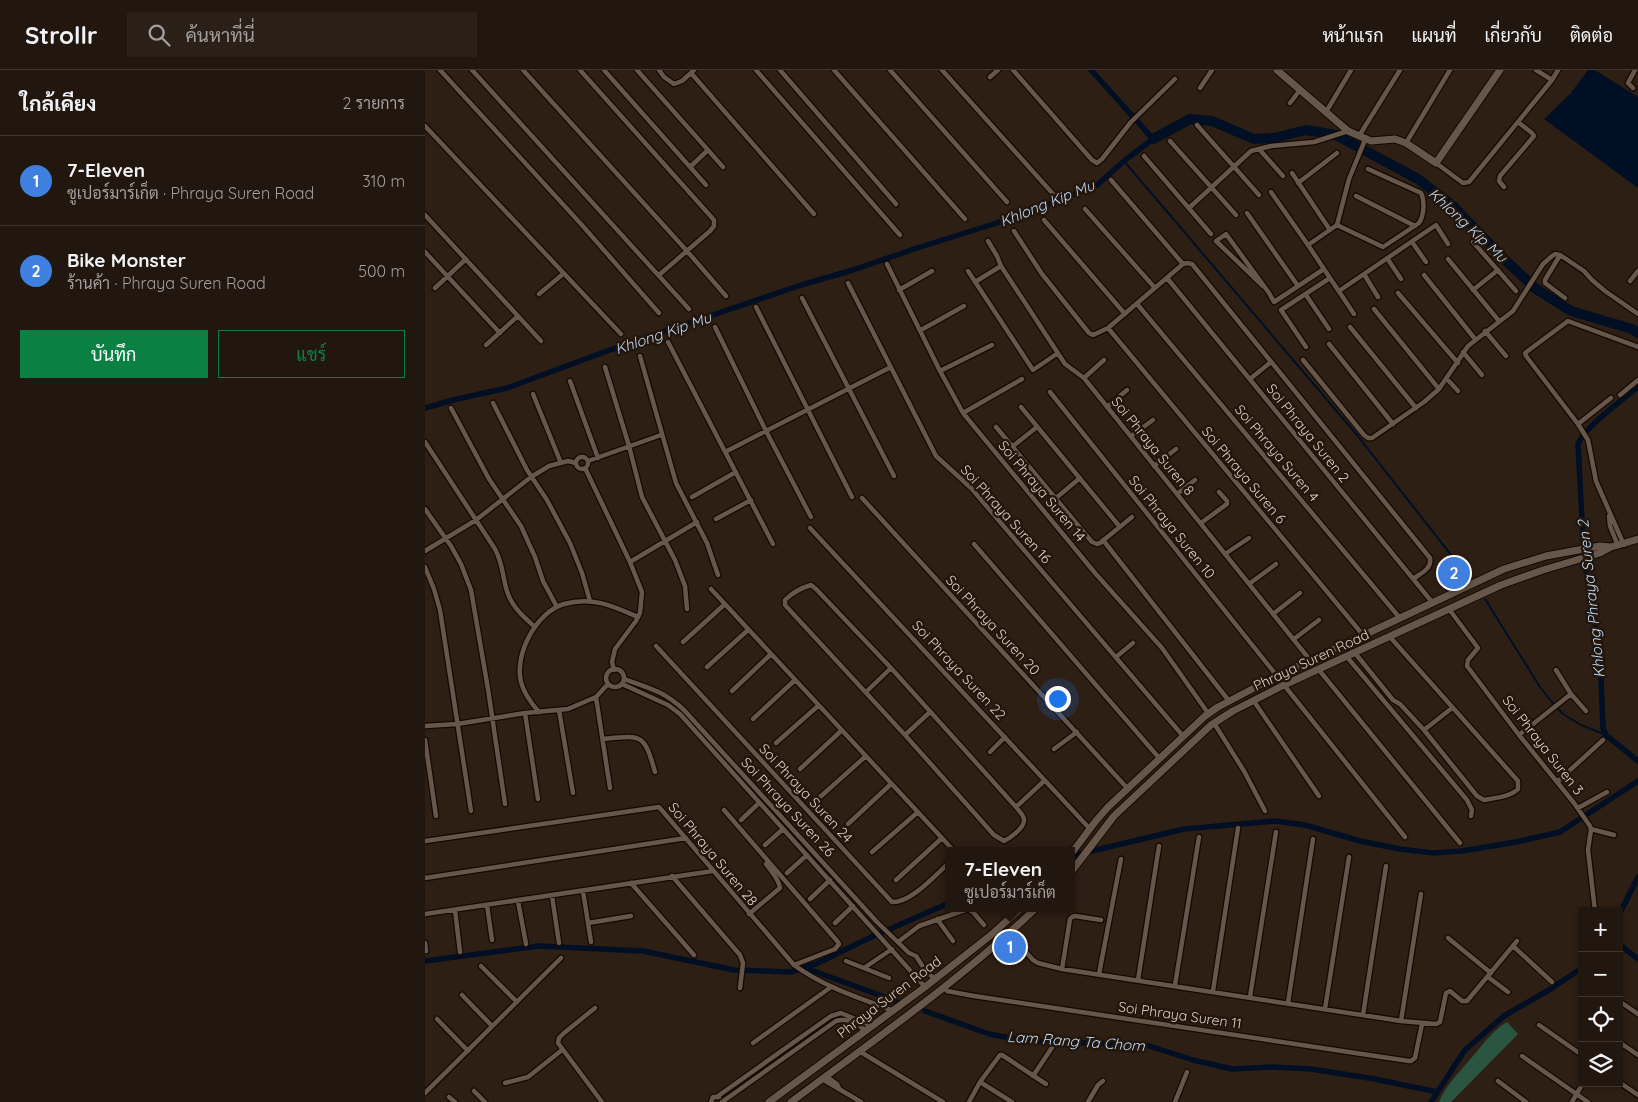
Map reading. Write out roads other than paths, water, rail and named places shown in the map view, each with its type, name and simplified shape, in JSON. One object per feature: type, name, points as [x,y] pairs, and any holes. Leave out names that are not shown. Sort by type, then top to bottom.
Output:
[{"type":"street","points":[[440,70],[659,313]]},
{"type":"street","points":[[472,70],[689,309]]},
{"type":"street","points":[[523,70],[726,296]]},
{"type":"street","points":[[580,70],[713,220],[714,226],[710,231],[659,275]]},
{"type":"street","points":[[604,70],[705,185]]},
{"type":"street","points":[[637,70],[723,167]]},
{"type":"street","points":[[659,70],[664,77],[674,84],[693,72],[814,214]]},
{"type":"street","points":[[756,70],[900,236]]},
{"type":"street","points":[[780,70],[896,204]]},
{"type":"street","points":[[834,70],[965,219]]},
{"type":"street","points":[[890,70],[1007,202]]},
{"type":"street","points":[[942,70],[1053,195]]},
{"type":"street","points":[[989,77],[998,70]]},
{"type":"street","points":[[1013,70],[1097,163],[1102,160],[1131,122],[1175,79]]},
{"type":"street","points":[[1200,88],[1213,70]]},
{"type":"street","points":[[1277,70],[1326,112],[1345,132],[1362,141],[1395,139],[1406,142],[1463,183],[1467,183],[1472,179],[1558,70]]},
{"type":"street","points":[[1326,112],[1351,70]]},
{"type":"street","points":[[1308,245],[1337,225],[1343,198],[1362,141],[1400,70]]},
{"type":"street","points":[[1406,142],[1450,70]]},
{"type":"street","points":[[1436,162],[1500,70]]},
{"type":"street","points":[[1535,70],[1552,80]]},
{"type":"street","points":[[1633,88],[1628,82],[1634,70]]},
{"type":"street","points":[[1290,103],[1300,90]]},
{"type":"street","points":[[1504,187],[1499,181],[1500,176],[1534,136],[1517,122]]},
{"type":"street","points":[[425,126],[621,334]]},
{"type":"street","points":[[1197,126],[1259,195]]},
{"type":"street","points":[[1189,208],[1251,151],[1314,142],[1345,132]]},
{"type":"street","points":[[1170,141],[1236,216]]},
{"type":"street","points":[[1259,149],[1283,176]]},
{"type":"street","points":[[689,166],[708,150]]},
{"type":"street","points":[[1298,183],[1337,153]]},
{"type":"street","points":[[1144,156],[1211,234]]},
{"type":"street","points":[[1337,225],[1383,247],[1415,226],[1422,219],[1423,196],[1368,168]]},
{"type":"street","points":[[1292,173],[1330,230]]},
{"type":"street","points":[[1111,180],[1183,264]]},
{"type":"street","points":[[1271,192],[1354,314]]},
{"type":"street","points":[[1356,196],[1415,226]]},
{"type":"street","points":[[1085,209],[1155,288]]},
{"type":"street","points":[[1247,213],[1298,286]]},
{"type":"street","points":[[425,215],[541,341]]},
{"type":"street","points":[[1044,220],[1125,314]]},
{"type":"street","points":[[1339,291],[1436,225],[1448,244]]},
{"type":"street","points":[[1014,231],[1042,274],[1093,336],[1108,328],[1183,264],[1187,262],[1192,264],[1430,558],[1430,567],[1413,579]]},
{"type":"street","points":[[1263,286],[1215,241],[1226,234],[1263,286],[1274,302],[1324,268]]},
{"type":"street","name":"Soi Phraya Suren 8","points":[[988,241],[1001,266],[1058,354],[1070,369],[1084,378],[1310,660]]},
{"type":"street","points":[[1412,242],[1426,262]]},
{"type":"street","points":[[1473,242],[1516,291]]},
{"type":"street","points":[[425,252],[499,333]]},
{"type":"street","points":[[1303,360],[1368,438],[1372,438],[1416,408],[1439,389],[1458,363],[1463,352],[1485,331],[1513,310],[1534,276],[1547,259],[1555,254],[1560,255],[1584,271],[1599,286],[1638,314]]},
{"type":"street","points":[[1560,255],[1545,283],[1565,298]]},
{"type":"street","points":[[1387,258],[1401,279]]},
{"type":"street","points":[[435,288],[466,259]]},
{"type":"street","points":[[1448,259],[1499,321]]},
{"type":"street","name":"Soi Phraya Suren 14","points":[[887,264],[963,413],[1095,573],[1162,648],[1208,714]]},
{"type":"street","points":[[975,282],[1001,266]]},
{"type":"street","points":[[968,270],[1033,370],[1058,354]]},
{"type":"street","points":[[1473,290],[1498,270]]},
{"type":"street","points":[[899,290],[932,271]]},
{"type":"street","points":[[1630,281],[1638,271]]},
{"type":"street","points":[[539,294],[563,274]]},
{"type":"street","points":[[1363,274],[1378,296]]},
{"type":"street","points":[[1423,275],[1475,340]]},
{"type":"street","name":"Soi Phraya Suren 2","points":[[1167,278],[1432,602]]},
{"type":"street","points":[[1306,347],[1281,310],[1330,278]]},
{"type":"street","name":"Soi Phraya Suren 16","points":[[848,284],[940,460],[971,488],[1183,736]]},
{"type":"street","points":[[1398,293],[1458,363]]},
{"type":"street","points":[[1306,295],[1329,330]]},
{"type":"street","points":[[802,298],[894,476]]},
{"type":"street","name":"Soi Phraya Suren 4","points":[[1137,304],[1399,617]]},
{"type":"street","points":[[921,330],[964,306]]},
{"type":"street","points":[[756,307],[852,497]]},
{"type":"street","points":[[1374,309],[1439,389]]},
{"type":"street","points":[[486,345],[518,316]]},
{"type":"street","points":[[1617,546],[1610,526],[1609,514],[1596,481],[1588,440],[1526,356],[1526,351],[1568,321],[1638,347]]},
{"type":"street","points":[[715,327],[811,517]]},
{"type":"street","points":[[1350,327],[1416,408]]},
{"type":"street","name":"Soi Phraya Suren 6","points":[[1108,328],[1363,635]]},
{"type":"street","points":[[1485,331],[1506,356]]},
{"type":"street","points":[[668,342],[773,544]]},
{"type":"street","points":[[1329,344],[1393,424]]},
{"type":"street","points":[[940,371],[992,345]]},
{"type":"street","points":[[1463,352],[1482,375]]},
{"type":"street","points":[[640,356],[676,483],[707,543],[718,575]]},
{"type":"street","points":[[1084,378],[1104,360]]},
{"type":"street","points":[[1250,379],[1271,362]]},
{"type":"street","points":[[605,367],[642,497],[675,560],[685,586],[687,609]]},
{"type":"street","points":[[725,452],[891,367]]},
{"type":"street","points":[[963,413],[1021,379]]},
{"type":"street","points":[[1447,379],[1458,391]]},
{"type":"street","points":[[1620,395],[1638,380]]},
{"type":"street","points":[[570,381],[598,458]]},
{"type":"street","points":[[1107,407],[1127,390]]},
{"type":"street","name":"Soi Phraya Suren 10","points":[[1050,392],[1277,676]]},
{"type":"street","points":[[533,394],[561,463]]},
{"type":"street","points":[[1578,424],[1611,398]]},
{"type":"street","points":[[493,403],[531,477],[547,500],[569,543],[582,573],[591,601]]},
{"type":"street","points":[[1021,407],[1119,527]]},
{"type":"street","points":[[451,408],[489,479],[521,526],[543,581],[557,607]]},
{"type":"street","points":[[1131,436],[1153,420]]},
{"type":"street","points":[[996,427],[1092,542],[1097,544],[1132,517]]},
{"type":"street","points":[[1013,446],[1037,427]]},
{"type":"street","points":[[588,461],[661,434]]},
{"type":"street","points":[[425,442],[499,557],[503,567],[508,595],[516,609],[535,627]]},
{"type":"street","points":[[1155,466],[1176,449]]},
{"type":"street","points":[[576,463],[578,458],[582,456],[588,461]]},
{"type":"street","points":[[425,551],[446,540],[476,520],[531,477],[549,466],[567,461],[576,463],[580,468],[585,468]]},
{"type":"street","points":[[585,468],[588,461]]},
{"type":"street","points":[[425,726],[457,724],[578,706],[596,697],[608,684],[607,675],[613,670],[612,662],[615,649],[638,618],[642,592],[630,562],[585,468]]},
{"type":"street","points":[[692,497],[736,472]]},
{"type":"street","points":[[1056,498],[1080,478]]},
{"type":"street","points":[[1177,494],[1195,480]]},
{"type":"street","points":[[1201,524],[1227,504],[1219,492]]},
{"type":"street","name":"Soi Phraya Suren 20","points":[[862,498],[1128,789]]},
{"type":"street","points":[[716,519],[751,500]]},
{"type":"street","points":[[425,510],[461,564],[471,590],[505,804]]},
{"type":"street","points":[[630,562],[697,522]]},
{"type":"street","name":"Soi Phraya Suren 22","points":[[810,528],[1042,776],[1044,781],[1089,831]]},
{"type":"street","points":[[1225,554],[1249,538]]},
{"type":"street","points":[[1103,540],[1229,701]]},
{"type":"street","name":"Phraya Suren Road","points":[[1075,849],[1100,815],[1183,736],[1208,714],[1229,701],[1399,617],[1504,569],[1529,560],[1574,550],[1593,551],[1637,542]]},
{"type":"street","points":[[974,544],[1160,759]]},
{"type":"street","name":"Phraya Suren Road","points":[[1075,867],[1115,816],[1214,723],[1253,700],[1284,685],[1501,585],[1576,560],[1593,551]]},
{"type":"street","points":[[1249,584],[1276,564]]},
{"type":"street","points":[[425,567],[440,610],[471,811]]},
{"type":"street","points":[[811,586],[816,589],[891,668],[1023,815],[1025,821],[1022,827],[1009,839],[1003,841],[999,839],[866,692],[785,605],[785,600],[789,596],[811,586]]},
{"type":"street","points":[[711,589],[951,847]]},
{"type":"street","points":[[1273,614],[1300,593]]},
{"type":"street","points":[[539,712],[525,695],[521,680],[522,655],[526,642],[543,618],[557,607],[571,603],[591,601],[614,606],[638,618]]},
{"type":"street","points":[[683,642],[725,604]]},
{"type":"street","name":"Soi Phraya Suren 3","points":[[1449,609],[1478,648],[1467,660],[1467,666],[1519,735],[1579,809],[1591,828]]},
{"type":"street","points":[[1294,639],[1319,620]]},
{"type":"street","points":[[707,667],[749,630]]},
{"type":"street","points":[[1351,655],[1424,730],[1481,799],[1509,795],[1515,792],[1518,789],[1518,781],[1390,636]]},
{"type":"street","points":[[1116,657],[1133,643]]},
{"type":"street","name":"Soi Phraya Suren 24","points":[[656,646],[892,902],[898,902],[910,897],[945,866]]},
{"type":"street","points":[[732,691],[771,654]]},
{"type":"street","points":[[1351,655],[1467,800],[1472,810],[1471,816]]},
{"type":"street","points":[[866,692],[891,668]]},
{"type":"street","name":"Soi Phraya Suren 26","points":[[613,670],[621,672],[623,682]]},
{"type":"street","points":[[1319,670],[1460,843]]},
{"type":"street","points":[[1556,670],[1571,694],[1586,712]]},
{"type":"street","points":[[1277,676],[1405,837]]},
{"type":"street","points":[[753,719],[795,680]]},
{"type":"street","name":"Soi Phraya Suren 26","points":[[623,682],[668,705],[680,714],[925,987]]},
{"type":"street","name":"Soi Phraya Suren 26","points":[[608,684],[615,687],[623,682],[658,691],[672,698],[877,922],[909,953],[916,956],[935,980]]},
{"type":"street","points":[[1519,735],[1571,694]]},
{"type":"street","points":[[596,697],[610,788]]},
{"type":"street","points":[[1253,700],[1319,796]]},
{"type":"street","points":[[776,743],[818,706]]},
{"type":"street","points":[[1424,730],[1452,708]]},
{"type":"street","points":[[559,710],[573,793]]},
{"type":"street","points":[[905,735],[930,712]]},
{"type":"street","points":[[525,713],[538,799]]},
{"type":"street","points":[[1214,723],[1248,778],[1265,811]]},
{"type":"street","points":[[800,769],[841,731]]},
{"type":"street","points":[[1054,749],[1077,732]]},
{"type":"street","points":[[603,739],[637,737],[649,751],[655,772]]},
{"type":"street","points":[[990,752],[1005,737]]},
{"type":"street","points":[[425,740],[436,816]]},
{"type":"street","points":[[1557,782],[1603,740]]},
{"type":"street","points":[[821,797],[866,756]]},
{"type":"street","points":[[1016,807],[1044,781]]},
{"type":"street","points":[[848,824],[891,784]]},
{"type":"street","points":[[749,792],[754,787]]},
{"type":"street","points":[[1579,809],[1607,792]]},
{"type":"street","points":[[741,820],[759,803]]},
{"type":"street","name":"Soi Phraya Suren 28","points":[[425,841],[656,806],[661,808],[795,966],[831,987],[895,1011]]},
{"type":"street","points":[[724,810],[839,944],[835,949],[795,966]]},
{"type":"street","points":[[872,852],[918,812]]},
{"type":"street","points":[[1213,992],[1238,828]]},
{"type":"street","points":[[1595,907],[1588,850],[1591,828],[1615,835]]},
{"type":"street","points":[[765,845],[783,829]]},
{"type":"street","points":[[1250,997],[1276,832]]},
{"type":"street","points":[[1175,985],[1199,837]]},
{"type":"street","points":[[425,878],[685,838]]},
{"type":"street","points":[[896,880],[943,838]]},
{"type":"street","points":[[1288,1003],[1313,839]]},
{"type":"street","points":[[1138,980],[1159,846]]},
{"type":"street","points":[[787,873],[807,855]]},
{"type":"street","points":[[1325,1009],[1349,857]]},
{"type":"street","points":[[1099,974],[1121,859]]},
{"type":"street","points":[[749,914],[780,888],[781,885],[765,864]]},
{"type":"street","points":[[1363,1015],[1386,866]]},
{"type":"street","points":[[425,914],[713,871]]},
{"type":"street","points":[[672,876],[739,955],[743,967],[740,988]]},
{"type":"street","points":[[810,899],[830,880]]},
{"type":"street","points":[[631,883],[694,955]]},
{"type":"street","points":[[837,888],[842,883]]},
{"type":"street","points":[[583,891],[591,942]]},
{"type":"street","points":[[1401,1022],[1421,894]]},
{"type":"street","points":[[552,896],[559,943]]},
{"type":"street","points":[[518,901],[526,944]]},
{"type":"street","points":[[487,905],[492,940]]},
{"type":"street","points":[[835,922],[853,906]]},
{"type":"street","points":[[455,910],[460,952]]},
{"type":"street","points":[[898,942],[914,929],[959,912]]},
{"type":"street","points":[[973,912],[984,925]]},
{"type":"street","name":"Phraya Suren Road","points":[[791,1102],[943,987],[1032,912]]},
{"type":"street","name":"Phraya Suren Road","points":[[769,1102],[895,1011],[1015,914]]},
{"type":"street","points":[[588,923],[631,916]]},
{"type":"street","points":[[1062,969],[1069,919],[1075,916],[1101,920]]},
{"type":"street","points":[[937,919],[953,941]]},
{"type":"street","points":[[1009,933],[1038,964],[1422,1024],[1436,1024],[1440,1022],[1445,995],[1448,991],[1462,1001],[1467,1001],[1517,941]]},
{"type":"street","points":[[1448,938],[1508,992]]},
{"type":"street","points":[[425,943],[426,951]]},
{"type":"street","points":[[1513,946],[1552,982]]},
{"type":"street","points":[[864,968],[892,949]]},
{"type":"street","points":[[425,1093],[561,958]]},
{"type":"street","points":[[846,961],[889,978]]},
{"type":"street","points":[[481,966],[517,1002]]},
{"type":"street","points":[[915,974],[923,967]]},
{"type":"street","points":[[753,1043],[831,987]]},
{"type":"street","name":"Soi Phraya Suren 11","points":[[943,987],[947,991],[974,996],[1409,1061],[1415,1058],[1422,1024]]},
{"type":"street","points":[[463,995],[492,1026]]},
{"type":"street","points":[[1623,1005],[1638,1014]]},
{"type":"street","points":[[595,1008],[559,1038],[558,1043],[602,1102]]},
{"type":"street","points":[[711,1102],[713,1097],[718,1096],[837,1014],[849,1016],[870,1029]]},
{"type":"street","points":[[437,1019],[468,1051]]},
{"type":"street","points":[[718,1096],[722,1102],[836,1021],[848,1020],[870,1029]]},
{"type":"street","points":[[1539,1025],[1578,1052]]},
{"type":"street","points":[[1623,1045],[1638,1055]]},
{"type":"street","points":[[1033,1076],[1053,1046]]},
{"type":"street","points":[[505,1083],[528,1077],[562,1050]]},
{"type":"street","points":[[859,1051],[943,1102]]},
{"type":"street","points":[[969,1102],[980,1082],[1000,1055],[1046,1084]]},
{"type":"street","points":[[1522,1056],[1588,1102]]},
{"type":"street","points":[[1175,1102],[1187,1072]]},
{"type":"street","points":[[824,1077],[861,1102]]},
{"type":"street","points":[[800,1079],[808,1090]]},
{"type":"street","points":[[1088,1102],[1098,1085],[1103,1081]]},
{"type":"street","points":[[1498,1081],[1526,1102]]},
{"type":"street","points":[[980,1082],[1012,1102]]},
{"type":"street","points":[[1623,1085],[1638,1095]]},
{"type":"street","points":[[1572,1102],[1581,1087]]},
{"type":"street","points":[[474,1091],[485,1102]]},
{"type":"street","points":[[449,1097],[455,1102]]},
{"type":"water","points":[[1588,70],[1595,70],[1638,97],[1638,188],[1544,119],[1571,93]]},
{"type":"waterway","name":"Khlong Kip Mu","points":[[425,408],[507,388],[607,351],[798,286],[1003,221],[1096,186],[1153,139],[1091,70]]},
{"type":"waterway","name":"Khlong Kip Mu","points":[[1153,139],[1190,119],[1212,121],[1254,139],[1274,138],[1306,130],[1336,135],[1418,179],[1453,206],[1536,289],[1571,311],[1632,329],[1638,333]]},
{"type":"waterway","points":[[1124,161],[1357,435],[1470,579]]},
{"type":"waterway","name":"Khlong Phraya Suren 2","points":[[1638,387],[1596,422],[1578,444],[1584,559],[1600,653],[1603,728],[1606,735],[1638,761]]},
{"type":"waterway","points":[[1485,599],[1540,687],[1552,702],[1563,714],[1581,725],[1606,735]]},
{"type":"waterway","points":[[1075,855],[1184,829],[1275,821],[1305,825],[1360,841],[1400,849],[1433,853],[1462,851],[1560,832],[1638,781]]},
{"type":"waterway","points":[[1623,907],[1638,877]]},
{"type":"waterway","points":[[425,961],[539,946],[643,951],[734,970],[790,972],[816,964],[945,905]]},
{"type":"waterway","points":[[1623,947],[1638,959]]},
{"type":"waterway","name":"Lam Rang Ta Chom","points":[[805,968],[896,1001]]},
{"type":"waterway","points":[[1431,1102],[1465,1050],[1504,1016],[1578,971]]},
{"type":"waterway","name":"Lam Rang Ta Chom","points":[[925,1011],[989,1034],[1027,1041],[1146,1045],[1193,1060],[1232,1069],[1273,1067],[1311,1069],[1375,1079],[1437,1092]]},
{"type":"place","name":"Bike Monster","points":[[1454,573]]},
{"type":"place","name":"7-Eleven","points":[[1010,947]]}]
